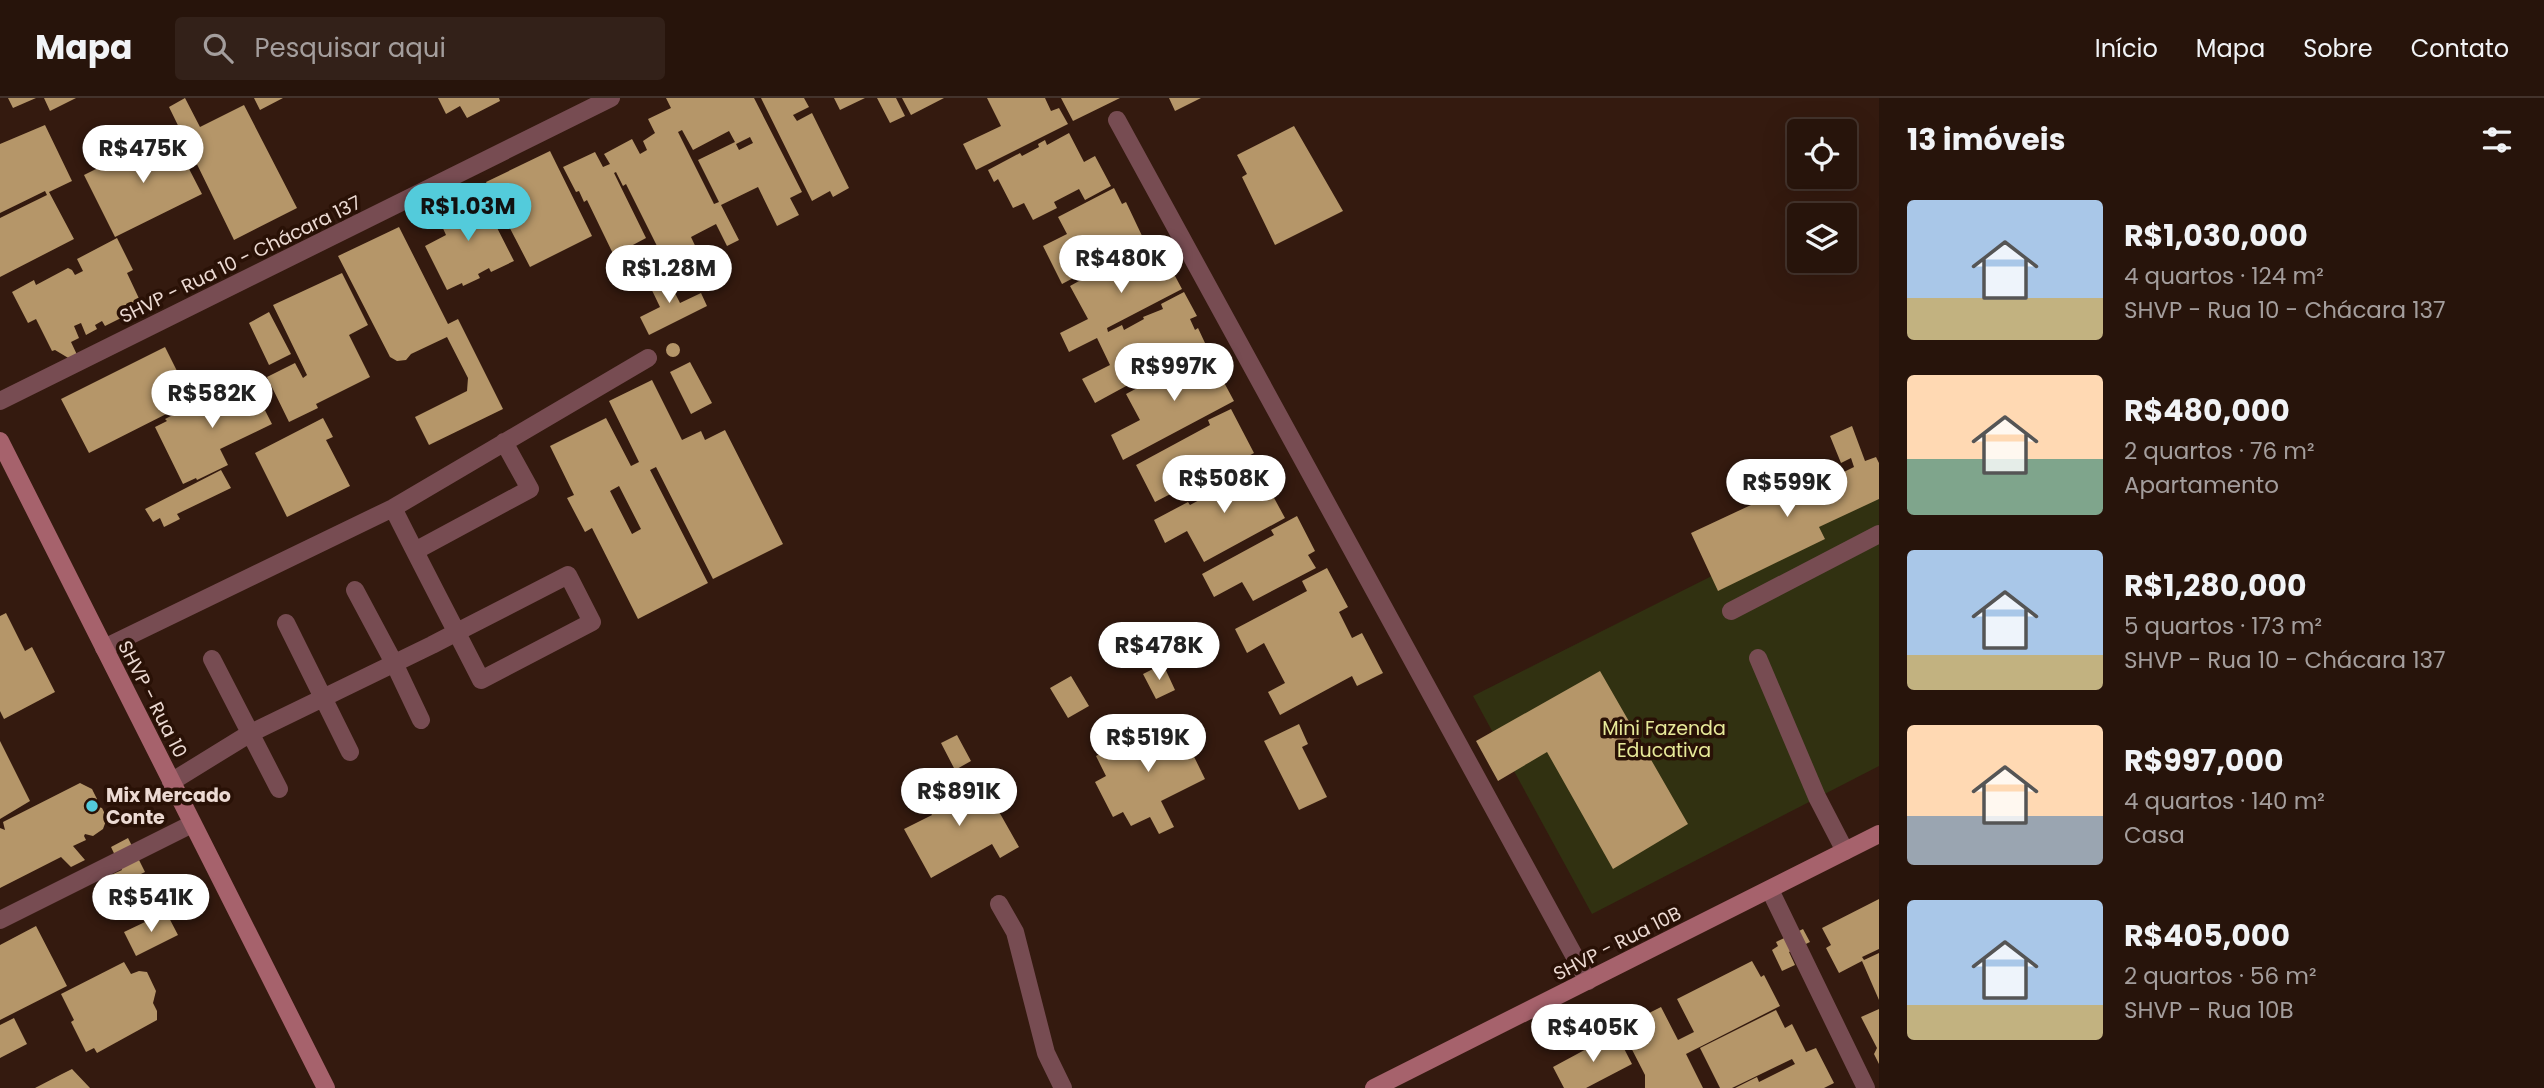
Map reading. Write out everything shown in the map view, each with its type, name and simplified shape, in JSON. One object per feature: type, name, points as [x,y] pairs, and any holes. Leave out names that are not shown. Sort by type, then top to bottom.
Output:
[{"type":"street","name":"SHVP - Rua 10 - Chácara 137","points":[[0,401],[611,98]]},
{"type":"street","points":[[1117,120],[1588,981]]},
{"type":"street","points":[[104,648],[393,508],[648,358]]},
{"type":"street","name":"SHVP - Rua 10","points":[[0,441],[326,1088]]},
{"type":"street","points":[[415,551],[530,489],[505,442]]},
{"type":"street","points":[[171,782],[249,734],[457,632],[568,575],[592,622],[481,680],[457,632],[393,508]]},
{"type":"street","points":[[1731,611],[1879,534]]},
{"type":"street","points":[[355,590],[421,720]]},
{"type":"street","points":[[286,623],[350,752]]},
{"type":"street","points":[[212,659],[279,789]]},
{"type":"street","points":[[1758,659],[1817,797],[1846,851]]},
{"type":"street","points":[[0,920],[192,824]]},
{"type":"street","name":"SHVP - Rua 10B","points":[[1379,1087],[1879,834]]},
{"type":"street","points":[[1770,890],[1866,1088]]},
{"type":"street","points":[[999,904],[1015,932],[1046,1053],[1063,1088]]},
{"type":"green space","name":"Mini Fazenda Educativa","points":[[1879,492],[1879,766],[1592,914],[1473,696]]},
{"type":"building","points":[[8,98],[36,98],[13,108]]},
{"type":"building","points":[[44,98],[76,98],[50,111]]},
{"type":"building","points":[[185,98],[200,127],[244,105],[297,208],[234,240],[169,107]]},
{"type":"building","points":[[254,98],[283,98],[260,110]]},
{"type":"building","points":[[438,98],[499,98],[500,101],[467,118],[460,106],[446,114]]},
{"type":"building","points":[[666,98],[754,98],[802,192],[790,198],[799,215],[777,226],[758,187],[721,205],[739,240],[727,246],[716,224],[691,237],[699,254],[669,270],[626,184],[623,186],[616,172],[614,173],[646,238],[631,246],[636,255],[618,264],[587,200],[584,202],[579,191],[576,192],[563,167],[595,152],[603,167],[610,164],[604,154],[632,139],[640,154],[647,150],[643,141],[655,133],[648,119],[671,108]],"holes":[[[682,130],[693,150],[729,131],[735,142],[698,160],[719,202],[714,204],[678,132]],[[750,137],[753,143],[739,150],[736,144]]]},
{"type":"building","points":[[761,98],[804,98],[809,107],[793,115],[797,121],[812,113],[849,188],[833,197],[830,191],[812,201]]},
{"type":"building","points":[[834,98],[865,98],[840,110]]},
{"type":"building","points":[[877,98],[896,98],[905,116],[890,123]]},
{"type":"building","points":[[902,98],[944,98],[911,115]]},
{"type":"building","points":[[987,98],[1045,98],[1051,111],[1059,108],[1068,124],[976,170],[963,144],[1001,126]]},
{"type":"building","points":[[1061,98],[1120,98],[1073,121]]},
{"type":"building","points":[[1169,98],[1201,98],[1175,111]]},
{"type":"building","points":[[45,125],[72,181],[49,192],[74,239],[0,277],[0,218],[47,195],[45,191],[0,213],[0,144]]},
{"type":"building","points":[[1294,126],[1343,211],[1275,245],[1242,177],[1247,174],[1237,155]]},
{"type":"building","points":[[170,132],[202,194],[115,237],[84,175]]},
{"type":"building","points":[[1069,133],[1084,162],[1095,156],[1111,186],[1085,200],[1079,189],[1054,202],[1057,208],[1033,220],[1024,203],[1013,208],[998,179],[994,182],[988,170],[1020,153],[1022,156],[1039,147],[1038,144],[1045,140],[1047,145]]},
{"type":"building","points":[[550,151],[592,236],[530,267],[486,182]]},
{"type":"building","points":[[1114,188],[1122,204],[1126,202],[1144,240],[1153,235],[1182,289],[1107,328],[1108,332],[1122,325],[1124,330],[1144,319],[1143,317],[1163,309],[1161,304],[1184,292],[1197,316],[1190,319],[1205,343],[1095,403],[1082,379],[1110,365],[1097,338],[1069,352],[1060,333],[1088,319],[1070,286],[1126,255],[1121,248],[1077,272],[1079,275],[1062,284],[1043,246],[1067,234],[1058,217]]},
{"type":"building","points":[[476,192],[514,261],[491,272],[489,268],[478,274],[480,278],[447,290],[425,246],[446,235],[436,213]]},
{"type":"building","points":[[399,227],[448,324],[458,319],[503,409],[429,445],[415,417],[467,391],[468,378],[447,337],[411,354],[406,360],[397,361],[390,357],[338,256]]},
{"type":"building","points":[[117,238],[133,270],[127,273],[143,307],[105,326],[102,321],[95,325],[97,329],[86,335],[81,323],[74,326],[79,338],[71,342],[79,359],[75,362],[55,350],[52,351],[36,319],[28,323],[12,292],[34,280],[36,285],[68,268],[75,275],[83,271],[77,259]]},
{"type":"building","points":[[664,271],[680,303],[701,293],[707,306],[649,335],[640,317],[660,307],[647,280]]},
{"type":"building","points":[[342,273],[368,325],[349,335],[370,377],[316,404],[318,408],[289,422],[267,377],[295,363],[303,378],[307,375],[273,305]]},
{"type":"building","points":[[269,312],[291,354],[269,365],[249,323]]},
{"type":"building","points":[[673,343],[678,345],[678,355],[673,357],[668,355],[666,350],[668,345]]},
{"type":"building","points":[[165,347],[192,401],[89,453],[61,399]]},
{"type":"building","points":[[1214,347],[1227,371],[1220,375],[1234,401],[1123,460],[1111,435],[1140,420],[1126,394],[1158,377],[1161,382],[1175,375],[1173,373],[1193,364],[1191,359]]},
{"type":"building","points":[[690,362],[712,403],[691,414],[670,372]]},
{"type":"building","points":[[248,377],[272,424],[220,449],[228,465],[183,484],[155,427],[167,421],[165,419]]},
{"type":"building","points":[[652,380],[682,440],[701,431],[705,440],[725,430],[783,544],[713,579],[656,467],[650,470],[708,583],[638,619],[592,528],[585,532],[567,498],[574,495],[550,446],[606,418],[631,466],[639,462],[609,401]],"holes":[[[619,486],[641,529],[632,534],[610,491]]]},
{"type":"building","points":[[1231,409],[1254,453],[1186,495],[1182,488],[1155,502],[1136,465],[1210,425],[1208,420]]},
{"type":"building","points":[[323,418],[333,437],[326,440],[350,486],[287,517],[255,453]]},
{"type":"building","points":[[1852,426],[1865,461],[1876,457],[1879,463],[1879,499],[1819,527],[1825,539],[1718,591],[1691,533],[1798,483],[1803,492],[1854,467],[1851,458],[1841,463],[1830,436]]},
{"type":"building","points":[[1256,465],[1285,518],[1204,562],[1187,531],[1165,543],[1154,520],[1233,482],[1231,478]]},
{"type":"building","points":[[221,470],[231,488],[177,514],[180,519],[164,527],[160,518],[153,522],[145,509]]},
{"type":"building","points":[[1297,516],[1315,551],[1308,555],[1316,568],[1253,601],[1242,582],[1214,597],[1202,574],[1274,535],[1271,530]]},
{"type":"building","points":[[1327,568],[1348,607],[1339,612],[1352,638],[1362,633],[1383,673],[1357,686],[1352,676],[1280,715],[1268,692],[1285,683],[1264,643],[1247,653],[1235,629],[1307,591],[1302,581]]},
{"type":"building","points":[[6,613],[25,651],[32,647],[55,692],[4,719],[0,711],[0,616]]},
{"type":"building","points":[[1163,664],[1175,690],[1156,699],[1143,674]]},
{"type":"building","points":[[1600,671],[1688,824],[1613,869],[1547,752],[1498,781],[1476,741]]},
{"type":"building","points":[[1071,676],[1089,706],[1068,718],[1050,688]]},
{"type":"building","points":[[1174,716],[1205,779],[1161,801],[1174,827],[1159,834],[1150,817],[1131,826],[1123,812],[1113,817],[1095,782],[1106,776],[1096,756]]},
{"type":"building","points":[[1299,724],[1308,744],[1302,747],[1327,797],[1299,810],[1264,741]]},
{"type":"building","points":[[957,735],[971,761],[955,770],[941,743]]},
{"type":"building","points":[[0,741],[30,801],[0,819]]},
{"type":"building","points":[[972,776],[984,797],[989,794],[1019,847],[1000,858],[992,844],[931,878],[904,829],[932,815],[924,801]]},
{"type":"building","points":[[80,783],[92,789],[97,799],[94,806],[102,808],[107,818],[103,829],[93,836],[85,834],[86,840],[73,846],[85,860],[71,867],[61,857],[0,888],[0,828],[5,830],[3,822]]},
{"type":"building","points":[[128,838],[145,872],[116,886],[111,875],[122,870],[111,847]]},
{"type":"building","points":[[1879,899],[1879,949],[1862,957],[1864,960],[1879,953],[1879,1000],[1862,961],[1839,973],[1826,948],[1831,945],[1822,928]]},
{"type":"building","points":[[166,912],[178,935],[136,956],[124,932]]},
{"type":"building","points":[[36,926],[67,986],[0,1020],[0,945]]},
{"type":"building","points":[[1803,929],[1810,942],[1789,952],[1795,965],[1782,971],[1772,950],[1778,946],[1776,942]]},
{"type":"building","points":[[1752,961],[1761,977],[1764,975],[1780,1006],[1686,1054],[1703,1088],[1645,1088],[1645,1075],[1622,1030],[1649,1017],[1647,1014],[1661,1007],[1678,1040],[1694,1032],[1677,999]]},
{"type":"building","points":[[124,962],[131,974],[147,972],[156,991],[153,1003],[157,1020],[97,1053],[94,1048],[86,1052],[61,994]]},
{"type":"building","points":[[1879,1009],[1879,1064],[1874,1054],[1877,1048],[1861,1017]]},
{"type":"building","points":[[1776,1010],[1785,1028],[1792,1024],[1806,1052],[1816,1048],[1834,1083],[1824,1088],[1735,1088],[1757,1077],[1759,1082],[1795,1064],[1792,1059],[1732,1088],[1720,1088],[1700,1048]]},
{"type":"building","points":[[14,1018],[27,1044],[0,1058],[0,1025]]},
{"type":"building","points":[[1616,1033],[1632,1064],[1586,1088],[1564,1088],[1553,1067]]},
{"type":"building","points":[[72,1069],[90,1088],[35,1088],[62,1074]]},
{"type":"place","name":"Mix Mercado Conte","points":[[92,806]]}]
